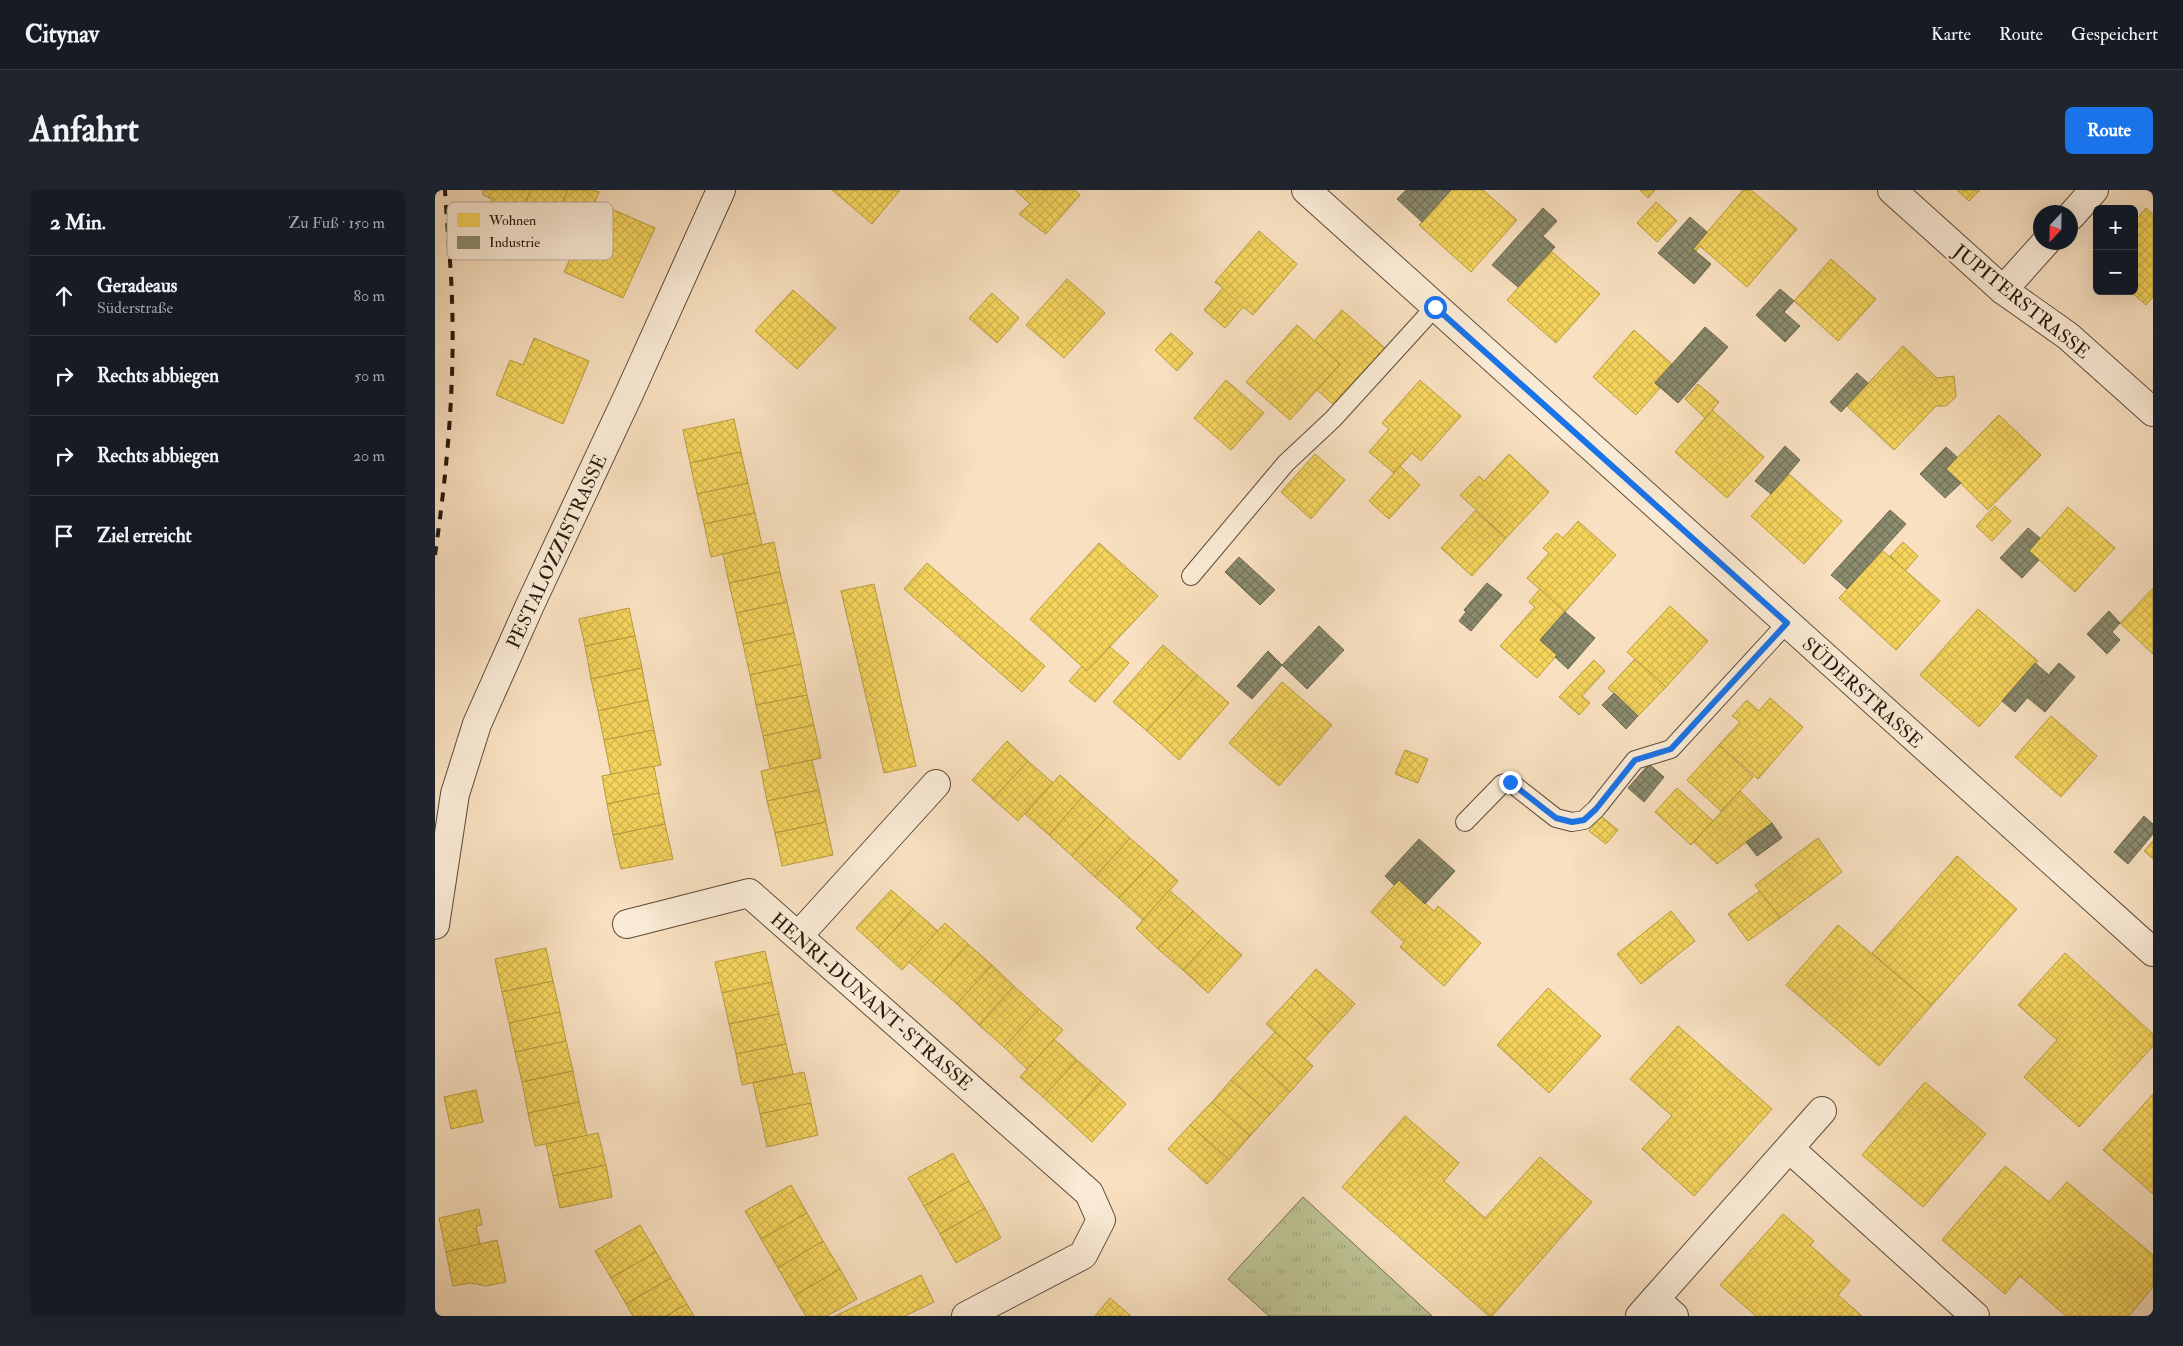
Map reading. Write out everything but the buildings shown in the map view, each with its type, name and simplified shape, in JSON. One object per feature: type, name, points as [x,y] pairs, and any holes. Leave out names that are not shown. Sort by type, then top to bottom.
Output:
[{"type":"street","name":"PESTALOZZISTRASSE","points":[[435,925],[455,794],[477,724],[529,605],[629,394],[721,190]]},
{"type":"street","name":"SÜDERSTRASSE","points":[[1306,190],[2153,952]]},
{"type":"street","name":"JUPITERSTRASSE","points":[[1891,190],[2003,290],[2068,336],[2153,412]]},
{"type":"street","points":[[2078,208],[2094,190]]},
{"type":"street","points":[[2003,290],[2039,250]]},
{"type":"street","points":[[799,935],[936,784]]},
{"type":"street","name":"HENRI-DUNANT-STRASSE","points":[[627,924],[749,893],[799,935],[1089,1193],[1101,1220],[1083,1255],[966,1316]]},
{"type":"street","points":[[1656,1310],[1822,1111]]},
{"type":"street","points":[[1789,1149],[1975,1316]]},
{"type":"lane","points":[[1191,576],[1286,463],[1333,419],[1435,307]]},
{"type":"lane","points":[[1465,822],[1502,784],[1510,782],[1556,818],[1572,822],[1584,820],[1596,809],[1635,760],[1671,749],[1787,623]]},
{"type":"green space","points":[[1303,1197],[1432,1316],[1269,1316],[1228,1279]]},
{"type":"railway","points":[[445,190],[447,222]]},
{"type":"railway","points":[[435,555],[443,492],[451,396],[453,332],[449,260]]},
{"type":"route","points":[[1435,307],[1787,623],[1671,749],[1661,754],[1635,760],[1596,809],[1584,820],[1572,822],[1556,818],[1518,786],[1510,782]]}]
